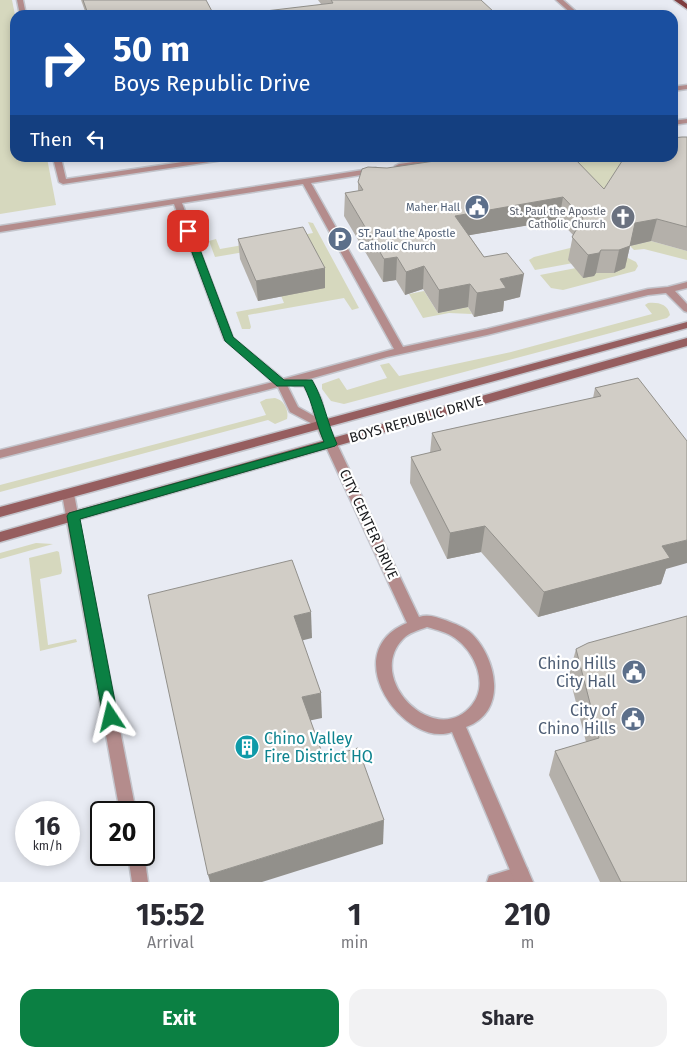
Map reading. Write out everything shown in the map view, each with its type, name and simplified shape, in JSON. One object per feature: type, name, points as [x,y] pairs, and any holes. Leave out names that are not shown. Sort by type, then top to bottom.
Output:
[{"type":"main road","points":[[677,0],[687,7]]},
{"type":"main road","name":"BOYS REPUBLIC DRIVE","points":[[0,512],[687,325]]},
{"type":"main road","name":"BOYS REPUBLIC DRIVE","points":[[0,536],[687,342]]},
{"type":"street","name":"CITY CENTER DRIVE","points":[[322,425],[415,624]]},
{"type":"street","points":[[426,622],[448,627],[467,638],[479,656],[488,675],[488,693],[479,713],[458,727],[435,726],[412,718],[395,701],[385,682],[382,662],[388,644],[402,629],[415,624],[426,622]]},
{"type":"street","points":[[458,727],[523,878]]},
{"type":"lane","points":[[559,0],[571,10]]},
{"type":"lane","points":[[58,162],[63,182],[196,162]]},
{"type":"lane","points":[[0,230],[428,162]]},
{"type":"lane","points":[[306,181],[400,351]]},
{"type":"lane","points":[[177,201],[229,339],[281,383],[294,409],[322,425]]},
{"type":"lane","points":[[0,454],[400,351],[487,332],[648,292],[668,290],[687,285]]},
{"type":"lane","points":[[668,290],[687,309]]},
{"type":"lane","points":[[281,383],[308,383],[316,399],[322,425]]},
{"type":"lane","points":[[68,494],[126,801]]},
{"type":"lane","points":[[138,866],[140,882]]},
{"type":"lane","points":[[495,882],[523,878]]},
{"type":"green space","points":[[0,0],[12,0],[14,10],[10,10],[10,162],[48,162],[56,205],[0,214]]},
{"type":"green space","points":[[576,162],[636,162],[608,198]]},
{"type":"green space","points":[[308,222],[313,223],[359,308],[352,310],[344,298],[248,315],[251,327],[250,329],[242,329],[236,312],[284,303],[262,249],[215,257],[209,241],[216,239],[220,249],[313,233]]},
{"type":"green space","points":[[651,241],[687,251],[687,260],[644,249],[634,250],[630,246]]},
{"type":"green space","points":[[582,245],[584,261],[535,270],[529,260],[534,257]]},
{"type":"green space","points":[[618,253],[636,262],[638,266],[635,271],[563,290],[551,288],[540,275],[576,268],[614,273],[626,264]]},
{"type":"green space","points":[[424,291],[438,313],[468,307],[472,314],[449,313],[423,318],[409,294]]},
{"type":"green space","points":[[648,303],[662,304],[667,308],[670,315],[667,318],[344,404],[331,401],[322,389],[322,384],[339,378],[347,390],[387,378],[380,365],[389,363],[399,376],[511,352],[652,314],[645,305]]},
{"type":"green space","points":[[275,398],[283,403],[287,419],[275,424],[268,420],[0,492],[0,485],[266,415],[260,402]]},
{"type":"green space","points":[[36,543],[53,544],[0,559],[0,553]]},
{"type":"green space","points":[[59,552],[61,574],[40,579],[48,645],[76,639],[77,642],[40,651],[29,558]]},
{"type":"building","points":[[83,0],[206,0],[211,10],[87,10]]},
{"type":"building","points":[[331,0],[481,0],[492,10],[274,10],[333,3]]},
{"type":"building","points":[[687,137],[687,227],[657,219],[635,223],[630,246],[619,250],[601,250],[599,253],[588,255],[572,237],[583,218],[563,197],[455,216],[484,257],[507,253],[524,274],[500,279],[506,288],[477,293],[470,284],[439,290],[424,266],[406,272],[397,257],[384,259],[345,193],[363,190],[358,182],[362,169],[368,167],[387,168],[428,162],[578,162],[604,189],[621,162],[678,162],[678,138]]},
{"type":"building","points":[[303,227],[325,268],[256,281],[238,239]]},
{"type":"building","points":[[638,378],[687,441],[687,540],[662,546],[670,558],[544,592],[485,526],[450,533],[411,457],[441,450],[432,433],[601,396],[595,388]]},
{"type":"building","name":"Chino Valley Fire District HQ","points":[[292,560],[311,612],[294,616],[321,693],[302,697],[324,758],[358,748],[384,820],[208,875],[148,595]]},
{"type":"building","name":"City of Chino Hills","points":[[687,616],[687,882],[621,882],[555,751],[599,738],[576,649],[588,643]]},
{"type":"place","name":"Maher Hall","points":[[477,207]]},
{"type":"place","name":"St. Paul the Apostle Catholic Church","points":[[623,217]]},
{"type":"place","name":"ST. Paul the Apostle Catholic Church","points":[[340,239]]},
{"type":"place","name":"Chino Hills City Hall","points":[[634,672]]},
{"type":"place","name":"City of Chino Hills","points":[[633,719]]},
{"type":"place","name":"Chino Valley Fire District HQ","points":[[247,747]]},
{"type":"route","points":[[111,717],[73,516],[331,444],[322,425],[316,399],[308,383],[281,383],[229,339],[188,231]]}]
